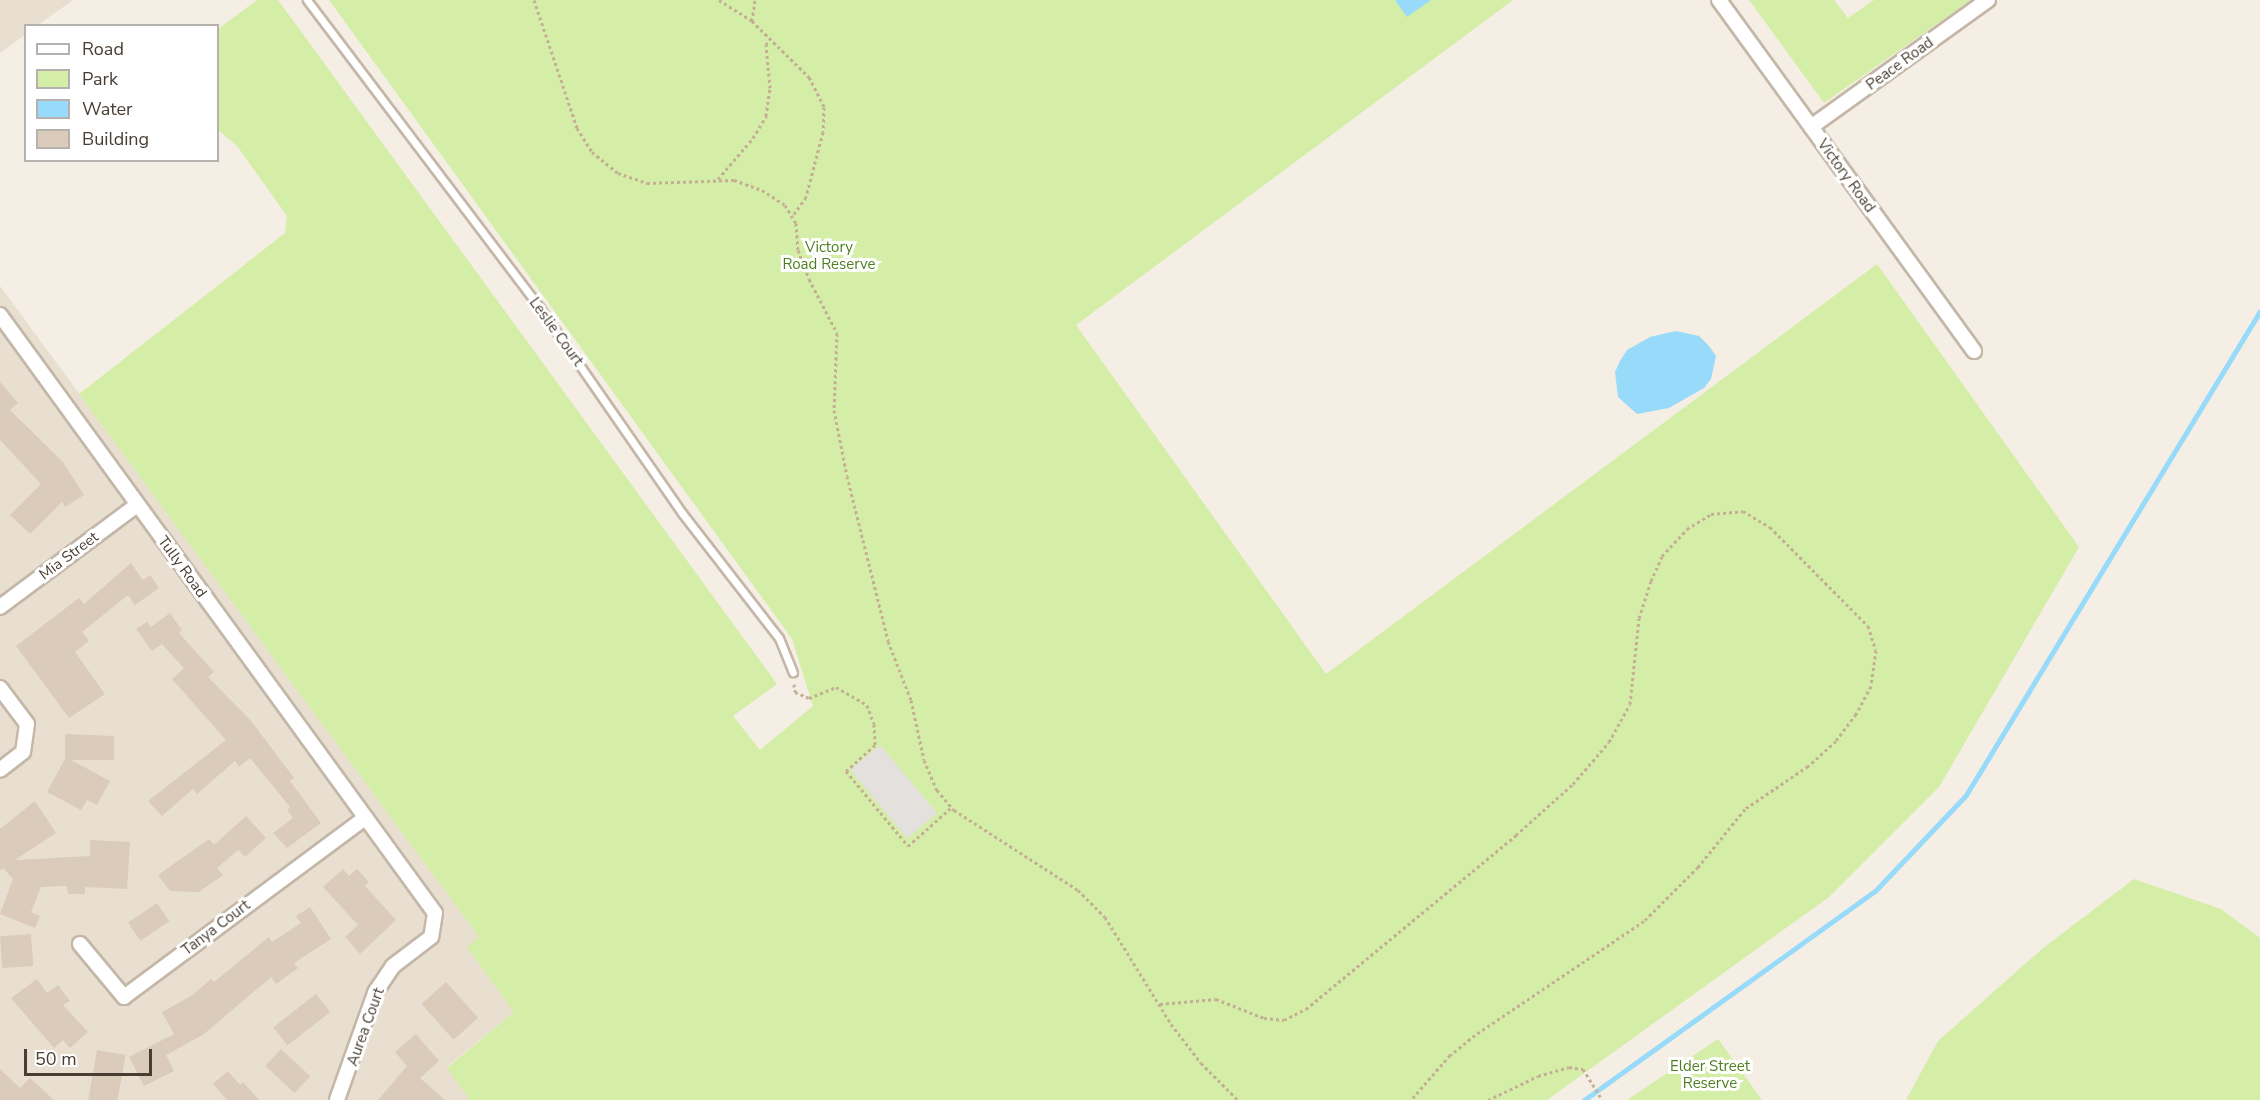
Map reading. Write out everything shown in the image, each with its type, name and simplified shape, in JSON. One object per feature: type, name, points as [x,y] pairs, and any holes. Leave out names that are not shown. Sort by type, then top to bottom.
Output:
[{"type":"street","name":"Victory Road","points":[[1719,0],[1974,351]]},
{"type":"street","name":"Peace Road","points":[[1811,127],[1988,0]]},
{"type":"street","name":"Tully Road","points":[[0,315],[364,819]]},
{"type":"street","name":"Mia Street","points":[[0,607],[137,505]]},
{"type":"street","points":[[0,688],[27,724],[23,752],[0,770]]},
{"type":"street","name":"Tanya Court","points":[[80,944],[124,997],[364,819]]},
{"type":"street","name":"Aurea Court","points":[[337,1100],[375,993],[393,966],[427,941],[436,923],[435,913],[364,819]]},
{"type":"lane","name":"Leslie Court","points":[[307,0],[540,308],[682,513],[779,638],[793,672]]},
{"type":"path","points":[[534,0],[577,128],[592,152],[618,173],[647,183],[718,178],[762,189],[785,205],[792,217],[801,260],[837,333],[834,410],[888,641],[911,700],[924,760],[937,790],[952,807],[1078,890],[1106,917],[1160,1004],[1201,1063],[1238,1100]]},
{"type":"path","points":[[719,0],[752,21],[809,77],[824,107],[824,132],[806,197],[792,217]]},
{"type":"path","points":[[752,21],[755,0]]},
{"type":"path","points":[[718,178],[753,138],[766,116],[770,88],[766,45],[770,39]]},
{"type":"path","points":[[1160,1004],[1216,999],[1264,1018],[1284,1020],[1313,1004],[1516,835],[1573,784],[1609,742],[1630,704],[1639,618],[1651,580],[1662,556],[1687,529],[1711,514],[1743,511],[1770,527],[1868,626],[1876,650],[1870,686],[1856,714],[1836,741],[1808,766],[1745,809],[1698,867],[1644,921],[1475,1035],[1450,1055],[1411,1100]]},
{"type":"path","points":[[793,672],[795,692],[809,698],[836,687],[867,705],[874,724],[875,745],[846,771],[908,846],[952,807]]},
{"type":"path","points":[[1488,1100],[1538,1076],[1569,1066],[1583,1070],[1602,1100]]},
{"type":"shaded area","points":[[0,0],[73,0],[39,24],[24,24],[24,36],[0,53]]},
{"type":"shaded area","points":[[0,286],[479,937],[468,947],[514,1012],[447,1067],[470,1100],[0,1100]]},
{"type":"shaded area","points":[[880,745],[937,813],[907,838],[850,770]]},
{"type":"green space","name":"Victory Road Reserve","points":[[257,0],[278,0],[777,684],[733,716],[760,750],[813,706],[792,639],[329,0],[1513,0],[1076,325],[1326,674],[1877,264],[2079,547],[1939,787],[1829,897],[1547,1100],[470,1100],[447,1068],[514,1012],[467,947],[479,937],[79,394],[285,233],[287,216],[237,146],[219,131],[219,28]]},
{"type":"green space","points":[[1749,0],[1834,0],[1848,18],[1874,0],[1971,0],[1824,103]]},
{"type":"green space","points":[[2134,879],[2221,909],[2260,938],[2260,1100],[1906,1100],[1938,1041],[2043,948]]},
{"type":"green space","name":"Elder Street Reserve","points":[[1718,1039],[1762,1100],[1627,1100]]},
{"type":"water","points":[[1395,0],[1431,0],[1407,17]]},
{"type":"water","points":[[1676,331],[1699,336],[1709,346],[1716,356],[1711,379],[1704,388],[1669,408],[1637,414],[1618,397],[1615,372],[1620,361],[1627,350],[1650,337]]},
{"type":"building","points":[[0,382],[18,403],[10,410],[63,462],[84,495],[65,507],[62,502],[30,534],[10,515],[41,484],[0,440]]},
{"type":"building","points":[[131,563],[143,580],[150,575],[159,588],[135,605],[128,595],[82,632],[89,641],[75,652],[105,694],[69,718],[16,646],[79,598],[84,604]]},
{"type":"building","points":[[170,613],[182,630],[179,633],[214,672],[208,677],[252,722],[294,778],[290,781],[321,823],[287,848],[273,833],[293,818],[287,810],[290,807],[250,758],[239,767],[235,761],[197,794],[193,789],[162,816],[148,801],[226,740],[172,679],[184,668],[162,644],[152,651],[136,629],[147,622],[151,627]]},
{"type":"building","points":[[65,734],[114,736],[114,760],[71,760],[110,781],[97,805],[87,800],[81,810],[47,792],[65,759]]},
{"type":"building","points":[[35,801],[56,833],[15,860],[90,856],[90,840],[130,842],[127,889],[85,887],[85,894],[68,894],[67,886],[41,887],[31,912],[40,916],[35,928],[0,914],[13,879],[3,868],[0,870],[0,829]]},
{"type":"building","points":[[246,816],[266,838],[245,857],[238,850],[217,868],[223,875],[199,892],[170,891],[158,875],[209,839],[214,845]]},
{"type":"building","points":[[343,869],[349,876],[357,869],[369,882],[365,886],[396,920],[360,954],[345,937],[358,925],[323,887]]},
{"type":"building","points":[[157,903],[169,921],[140,941],[128,923]]},
{"type":"building","points":[[310,907],[331,939],[294,963],[298,968],[276,984],[271,977],[204,1034],[166,1055],[174,1071],[144,1086],[129,1057],[174,1034],[162,1012],[191,996],[211,979],[214,982],[269,937],[272,942],[301,923],[296,916]]},
{"type":"building","points":[[31,934],[33,966],[2,968],[0,936]]},
{"type":"building","points":[[37,979],[47,993],[58,985],[70,1001],[63,1005],[88,1032],[70,1048],[63,1040],[54,1048],[11,998]]},
{"type":"building","points":[[446,982],[478,1018],[454,1040],[421,1004]]},
{"type":"building","points":[[316,994],[330,1012],[288,1045],[273,1027]]},
{"type":"building","points":[[416,1034],[439,1061],[420,1078],[445,1100],[378,1100],[407,1066],[395,1052]]},
{"type":"building","points":[[281,1049],[310,1076],[295,1093],[265,1066]]},
{"type":"building","points":[[97,1050],[126,1055],[118,1100],[88,1100]]},
{"type":"building","points":[[0,1069],[20,1088],[30,1078],[54,1100],[0,1100]]},
{"type":"building","points":[[228,1071],[240,1085],[243,1082],[259,1100],[227,1100],[213,1084]]},
{"type":"waterway","points":[[1584,1100],[1875,891],[1966,795],[2260,311]]}]
